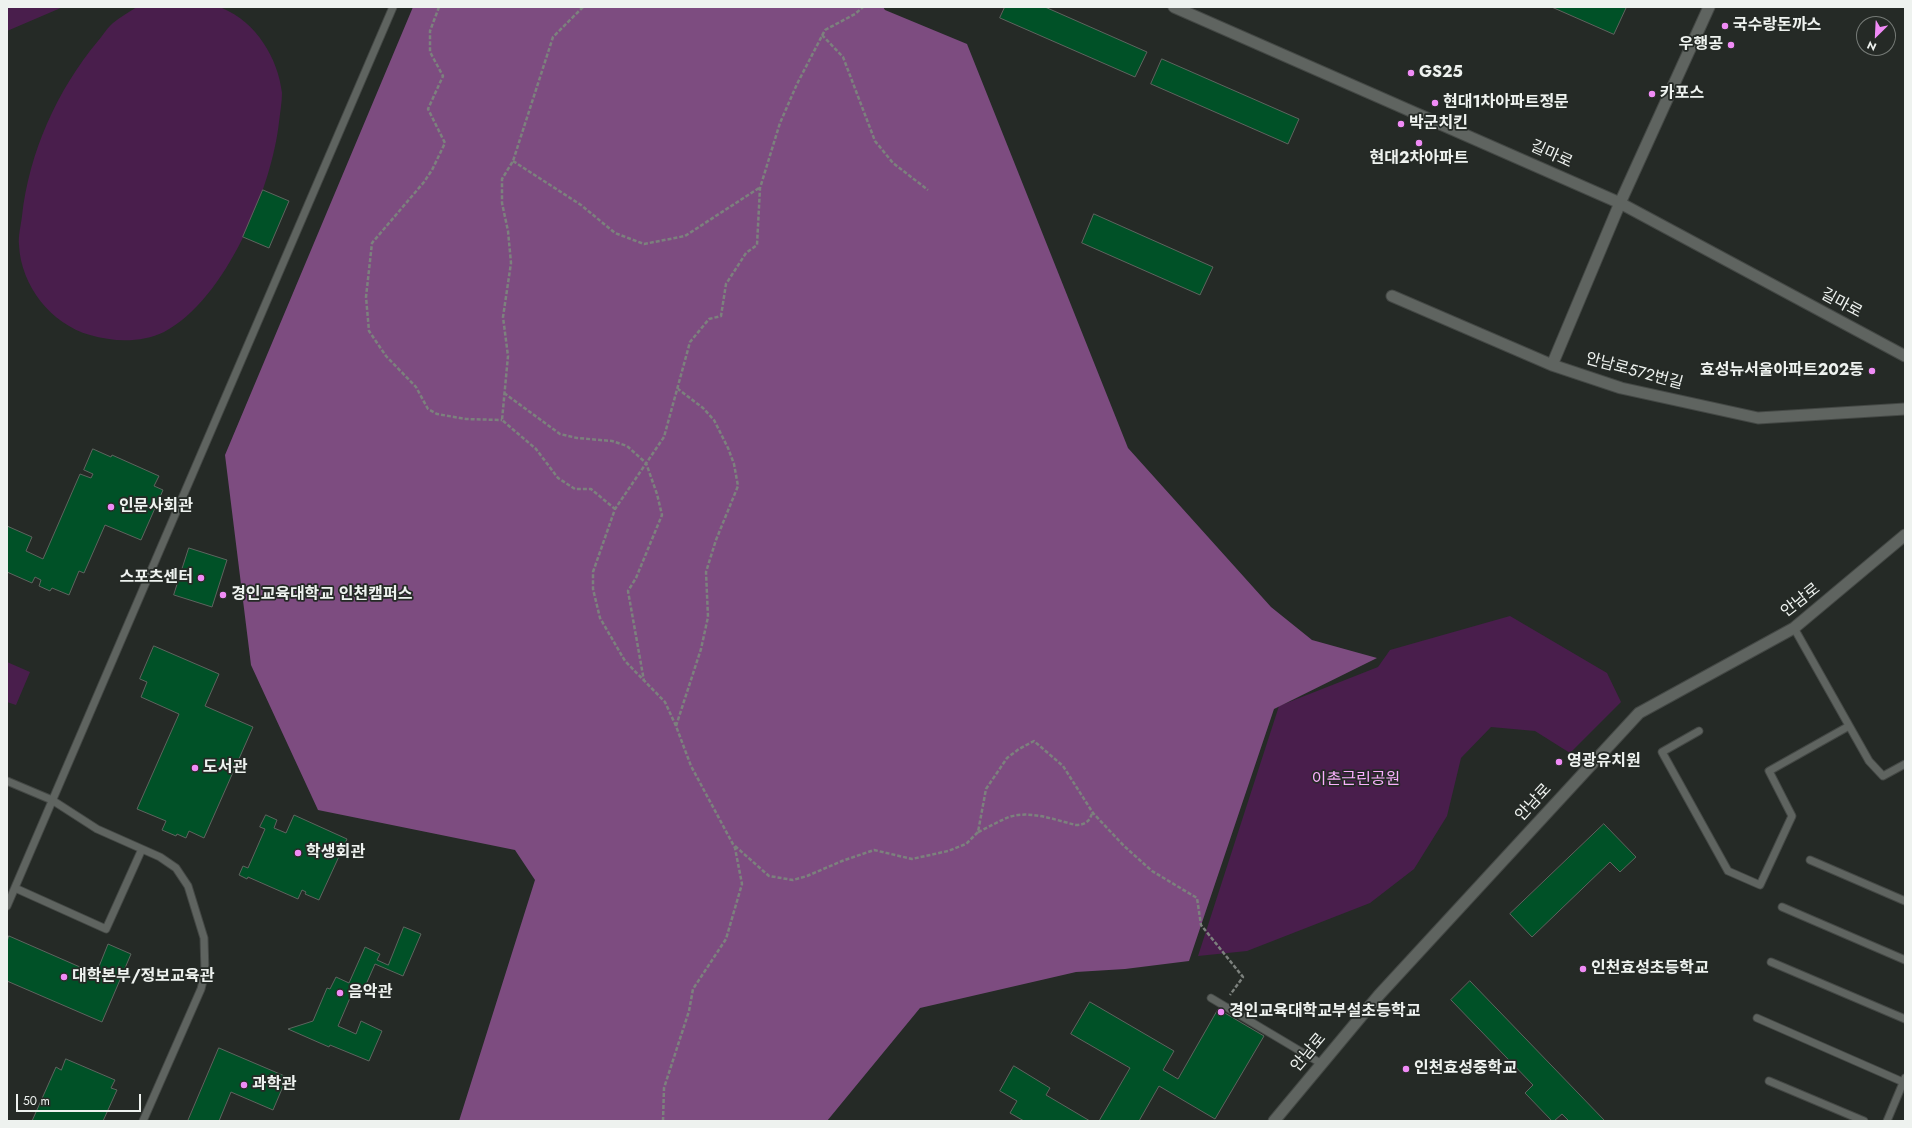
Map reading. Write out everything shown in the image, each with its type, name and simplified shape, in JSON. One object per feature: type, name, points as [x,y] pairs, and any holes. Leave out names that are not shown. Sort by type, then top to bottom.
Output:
[{"type":"street","name":"길마로","points":[[1174,7],[1620,203],[1905,356]]},
{"type":"street","points":[[1552,365],[1620,203],[1709,7]]},
{"type":"street","name":"안남로572번길","points":[[1392,296],[1552,365],[1620,388],[1758,418],[1905,409]]},
{"type":"street","name":"안남로","points":[[1274,1121],[1384,990],[1639,713],[1794,628],[1905,535]]},
{"type":"lane","points":[[7,906],[393,7]]},
{"type":"lane","points":[[1794,628],[1869,761],[1883,776],[1905,764]]},
{"type":"lane","points":[[1699,731],[1662,752],[1728,871],[1760,885],[1792,816],[1769,771],[1849,726]]},
{"type":"lane","points":[[7,781],[52,800],[98,829],[160,857],[176,868],[188,886],[204,938],[205,973],[201,989],[143,1121]]},
{"type":"lane","points":[[15,888],[106,929],[142,849]]},
{"type":"lane","points":[[1810,860],[1905,901]]},
{"type":"lane","points":[[1782,907],[1905,960]]},
{"type":"lane","points":[[1771,962],[1905,1019]]},
{"type":"lane","points":[[1212,998],[1322,1064]]},
{"type":"lane","points":[[1757,1018],[1904,1080],[1887,1121]]},
{"type":"lane","points":[[1769,1081],[1864,1121]]},
{"type":"path","points":[[439,7],[430,31],[430,52],[443,76],[428,109],[445,142],[432,170],[424,182],[372,243],[366,297],[369,331],[386,356],[416,387],[428,409],[437,414],[466,419],[502,420],[536,449],[558,478],[575,489],[591,489],[615,509]]},
{"type":"path","points":[[502,420],[508,356],[503,317],[511,263],[508,231],[502,203],[502,179],[513,161],[553,37],[583,7]]},
{"type":"path","points":[[663,1121],[664,1088],[689,1011],[693,989],[726,939],[742,884],[735,848],[691,766],[665,702],[625,661],[600,618],[593,589],[592,572],[615,509],[664,438],[690,342],[709,320],[721,316],[726,284],[746,253],[757,245],[760,188],[780,123],[797,84],[825,30],[855,14],[863,7]]},
{"type":"path","points":[[822,35],[844,57],[875,141],[893,163],[928,190]]},
{"type":"path","points":[[513,161],[581,205],[615,233],[644,244],[685,236],[760,188]]},
{"type":"path","points":[[676,726],[701,648],[708,617],[706,572],[716,540],[738,486],[732,459],[714,420],[703,408],[677,389]]},
{"type":"path","points":[[504,393],[560,434],[577,438],[612,441],[627,446],[646,463],[657,494],[662,515],[636,578],[628,591],[644,682]]},
{"type":"path","points":[[978,832],[986,789],[1007,758],[1019,749],[1034,741],[1063,766],[1093,813],[1124,846],[1152,871],[1197,898],[1201,925],[1243,977],[1224,1005]]},
{"type":"path","points":[[733,844],[761,871],[769,876],[793,880],[874,850],[912,859],[948,851],[966,844],[978,832],[1010,817],[1022,815],[1044,816],[1081,825],[1091,818],[1093,813]]},
{"type":"green space","points":[[211,6],[222,8],[234,14],[255,32],[270,54],[280,80],[282,96],[275,148],[267,178],[256,209],[226,269],[207,295],[186,316],[164,332],[155,336],[137,340],[118,340],[90,335],[76,330],[51,312],[32,289],[25,275],[21,260],[19,238],[31,169],[47,123],[58,101],[83,60],[107,29],[137,7]]},
{"type":"green space","points":[[7,7],[63,7],[7,31]]},
{"type":"green space","name":"이촌근린공원","points":[[1510,616],[1607,673],[1621,702],[1570,753],[1535,731],[1491,727],[1461,758],[1447,816],[1414,869],[1370,903],[1247,951],[1198,956],[1279,706],[1378,667],[1390,650]]},
{"type":"green space","points":[[7,662],[30,672],[16,705],[7,702]]},
{"type":"shaded area","points":[[413,7],[883,7],[885,10],[967,44],[1128,448],[1271,607],[1312,640],[1377,658],[1274,709],[1189,961],[1125,969],[1076,972],[920,1008],[827,1121],[459,1121],[535,880],[515,850],[318,810],[251,665],[225,455]]},
{"type":"building","points":[[1005,7],[1045,7],[1147,52],[1135,77],[1000,18]]},
{"type":"building","points":[[1552,7],[1625,7],[1626,8],[1614,34]]},
{"type":"building","points":[[1162,59],[1299,119],[1288,144],[1151,84]]},
{"type":"building","points":[[263,190],[289,201],[269,248],[243,237]]},
{"type":"building","points":[[1094,214],[1213,267],[1200,295],[1082,243]]},
{"type":"building","name":"인문사회관","points":[[93,449],[111,457],[112,455],[159,476],[154,486],[163,490],[141,540],[105,525],[84,573],[79,571],[69,595],[52,588],[50,591],[39,586],[41,580],[35,577],[32,583],[7,572],[7,526],[32,537],[26,551],[43,559],[80,474],[91,478],[93,474],[84,470]]},
{"type":"building","name":"스포츠센터","points":[[189,548],[227,560],[212,607],[174,595]]},
{"type":"building","name":"도서관","points":[[154,646],[219,674],[205,706],[253,727],[204,838],[189,831],[186,838],[177,834],[176,836],[162,830],[166,821],[137,809],[179,714],[141,697],[147,682],[140,679]]},
{"type":"building","name":"학생회관","points":[[266,815],[277,820],[274,828],[286,833],[294,815],[347,839],[319,900],[305,894],[306,892],[302,890],[298,899],[248,877],[247,879],[239,875],[243,866],[248,868],[265,829],[260,827]]},
{"type":"building","points":[[1604,824],[1636,857],[1620,872],[1610,862],[1532,937],[1510,914]]},
{"type":"building","name":"음악관","points":[[404,927],[421,934],[403,976],[375,964],[364,989],[359,987],[354,999],[350,998],[338,1026],[356,1034],[361,1021],[382,1031],[369,1061],[330,1045],[329,1047],[288,1029],[313,1021],[327,988],[330,989],[336,977],[349,983],[365,947],[380,954],[377,960],[388,965]]},
{"type":"building","name":"대학본부/정보교육관","points":[[9,936],[96,974],[108,944],[131,954],[102,1022],[7,981],[7,942]]},
{"type":"building","points":[[1470,981],[1605,1121],[1569,1121],[1562,1114],[1552,1121],[1525,1093],[1533,1085],[1451,1000]]},
{"type":"building","points":[[1090,1002],[1174,1051],[1163,1070],[1178,1079],[1218,1009],[1264,1036],[1215,1119],[1159,1086],[1139,1121],[1099,1121],[1130,1068],[1071,1034]]},
{"type":"building","name":"과학관","points":[[219,1048],[287,1077],[273,1110],[231,1092],[219,1121],[188,1121]]},
{"type":"building","points":[[66,1059],[115,1080],[111,1088],[117,1090],[103,1121],[32,1121],[56,1067],[61,1070]]},
{"type":"building","points":[[1014,1066],[1050,1088],[1046,1095],[1090,1121],[1024,1121],[1010,1113],[1017,1101],[1000,1091]]},
{"type":"place","name":"국수랑돈까스","points":[[1725,26]]},
{"type":"place","name":"우행공","points":[[1731,45]]},
{"type":"place","name":"GS25","points":[[1411,73]]},
{"type":"place","name":"카포스","points":[[1652,94]]},
{"type":"place","name":"현대1차아파트정문","points":[[1435,103]]},
{"type":"place","name":"박군치킨","points":[[1401,124]]},
{"type":"place","name":"현대2차아파트","points":[[1419,143]]},
{"type":"place","name":"효성뉴서울아파트202동","points":[[1872,371]]},
{"type":"place","name":"인문사회관","points":[[111,507]]},
{"type":"place","name":"스포츠센터","points":[[201,578]]},
{"type":"place","name":"경인교육대학교 인천캠퍼스","points":[[223,595]]},
{"type":"place","name":"영광유치원","points":[[1559,762]]},
{"type":"place","name":"도서관","points":[[195,768]]},
{"type":"place","name":"학생회관","points":[[298,853]]},
{"type":"place","name":"인천효성초등학교","points":[[1583,969]]},
{"type":"place","name":"대학본부/정보교육관","points":[[64,977]]},
{"type":"place","name":"음악관","points":[[340,993]]},
{"type":"place","name":"경인교육대학교부설초등학교","points":[[1221,1012]]},
{"type":"place","name":"인천효성중학교","points":[[1406,1069]]},
{"type":"place","name":"과학관","points":[[244,1085]]}]
